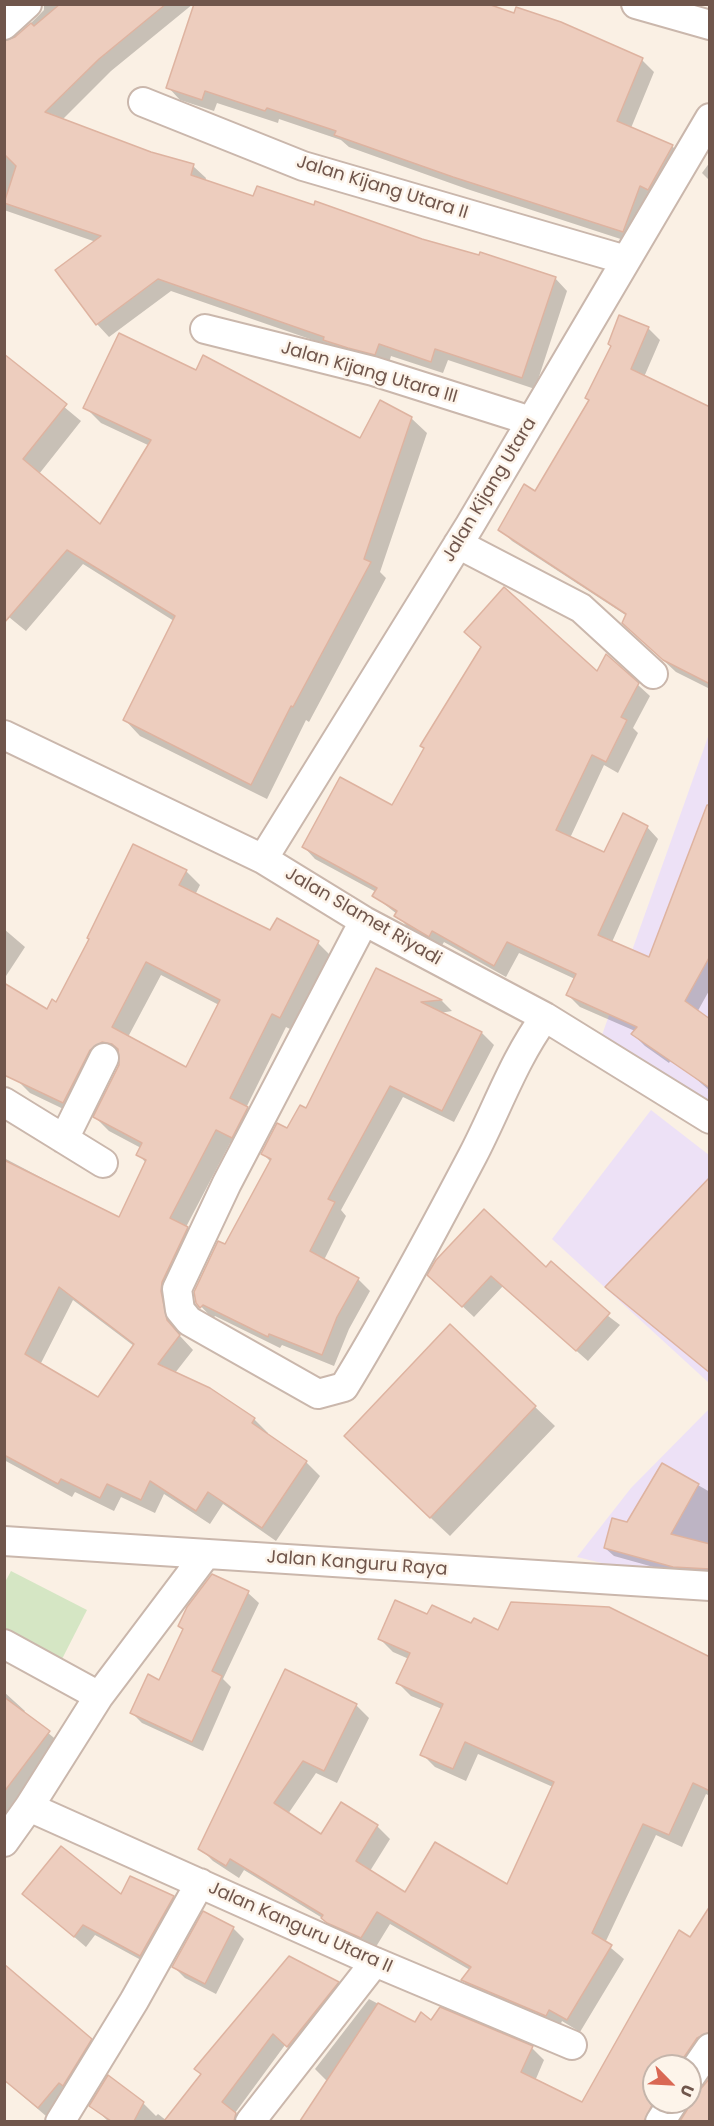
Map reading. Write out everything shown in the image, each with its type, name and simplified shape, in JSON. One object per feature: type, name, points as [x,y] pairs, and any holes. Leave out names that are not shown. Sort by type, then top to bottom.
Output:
[{"type":"street","points":[[4,25],[27,4]]},
{"type":"street","points":[[636,4],[710,26]]},
{"type":"street","name":"Jalan Kijang Utara II","points":[[143,102],[303,166],[626,260]]},
{"type":"street","name":"Jalan Kijang Utara","points":[[263,859],[458,544],[710,118]]},
{"type":"street","name":"Jalan Kijang Utara III","points":[[205,328],[373,371],[531,421]]},
{"type":"street","points":[[458,544],[581,608],[653,674]]},
{"type":"street","name":"Jalan Slamet Riyadi","points":[[4,735],[263,859],[364,921],[545,1017],[710,1119]]},
{"type":"street","points":[[364,921],[227,1183],[177,1289],[180,1310],[189,1321],[318,1394],[344,1387],[370,1345],[474,1153],[532,1035],[545,1017]]},
{"type":"street","points":[[64,1139],[104,1058]]},
{"type":"street","points":[[4,1102],[103,1163]]},
{"type":"street","name":"Jalan Kanguru Raya","points":[[4,1541],[710,1586]]},
{"type":"street","points":[[4,1842],[29,1807],[99,1696],[206,1554]]},
{"type":"street","points":[[4,1644],[99,1696]]},
{"type":"street","name":"Jalan Kanguru Utara II","points":[[29,1807],[375,1962],[572,2045]]},
{"type":"street","points":[[60,2121],[134,2001],[200,1883]]},
{"type":"street","points":[[254,2120],[375,1962]]},
{"type":"shaded area","points":[[709,734],[709,1104],[602,1035]]},
{"type":"shaded area","points":[[651,1110],[709,1155],[709,1383],[552,1239]]},
{"type":"shaded area","points":[[709,1409],[709,1583],[684,1583],[577,1557],[631,1488]]},
{"type":"green space","points":[[11,1571],[87,1610],[61,1661],[5,1632],[4,1584]]},
{"type":"building","points":[[60,4],[166,4],[99,59],[45,112],[151,152],[194,164],[191,175],[253,196],[257,186],[314,205],[315,201],[422,239],[479,255],[480,252],[556,277],[522,378],[435,349],[431,362],[379,344],[375,355],[348,348],[323,340],[324,337],[158,279],[96,325],[55,270],[101,236],[4,203],[16,166],[4,154],[4,41],[15,37],[31,23],[34,26]]},
{"type":"building","points":[[194,4],[488,4],[514,13],[516,7],[561,22],[643,58],[617,121],[673,145],[648,190],[640,186],[623,232],[453,177],[334,135],[336,131],[267,108],[265,111],[205,91],[202,100],[166,88]]},
{"type":"building","points":[[619,315],[649,327],[631,369],[710,407],[710,684],[663,660],[622,623],[626,614],[498,530],[524,484],[535,491],[589,400],[585,398],[611,346],[608,344]]},
{"type":"building","points":[[119,333],[196,370],[203,355],[360,438],[380,400],[412,417],[364,559],[371,562],[293,707],[291,706],[251,785],[123,720],[175,616],[67,550],[4,623],[4,354],[67,404],[23,459],[100,524],[151,440],[83,408]]},
{"type":"building","points":[[504,587],[597,671],[606,654],[639,683],[621,717],[627,720],[606,762],[592,755],[556,830],[604,852],[623,813],[648,826],[598,935],[649,957],[707,805],[710,805],[710,956],[685,1001],[710,1019],[710,1088],[631,1034],[637,1027],[566,995],[576,974],[507,942],[494,966],[432,931],[429,937],[394,916],[397,911],[372,896],[377,888],[302,847],[340,777],[392,805],[424,748],[420,746],[481,647],[464,632]]},
{"type":"building","points":[[133,844],[187,870],[179,885],[270,930],[277,918],[319,941],[280,1018],[272,1014],[230,1098],[248,1107],[232,1138],[216,1130],[170,1218],[188,1227],[162,1282],[161,1291],[167,1320],[180,1335],[158,1364],[210,1388],[255,1418],[252,1423],[307,1461],[262,1528],[208,1492],[196,1511],[150,1481],[141,1500],[107,1484],[100,1498],[61,1479],[58,1484],[4,1455],[4,1160],[119,1217],[146,1160],[136,1155],[142,1143],[93,1117],[119,1065],[118,1049],[112,1044],[102,1042],[90,1050],[63,1103],[4,1075],[4,983],[47,1009],[52,999],[56,1002],[89,939],[87,938]],"holes":[[[146,962],[220,1000],[186,1067],[112,1027]],[[59,1287],[134,1344],[98,1397],[25,1354]]]},
{"type":"building","points":[[376,968],[442,1000],[421,1002],[482,1032],[442,1111],[390,1086],[328,1199],[335,1202],[310,1251],[359,1278],[337,1317],[322,1355],[269,1334],[268,1337],[203,1305],[200,1308],[196,1303],[194,1292],[218,1241],[225,1244],[271,1159],[261,1154],[277,1123],[287,1128],[300,1105],[306,1108]]},
{"type":"building","points":[[710,1177],[710,1373],[605,1287]]},
{"type":"building","points":[[484,1209],[546,1267],[551,1261],[610,1313],[576,1351],[491,1276],[462,1307],[427,1275],[436,1260]]},
{"type":"building","points":[[450,1324],[536,1406],[430,1518],[344,1436]]},
{"type":"building","points":[[662,1463],[699,1484],[671,1534],[710,1544],[710,1569],[673,1567],[604,1548],[612,1518],[627,1522]]},
{"type":"building","points":[[212,1574],[249,1591],[212,1671],[222,1676],[192,1742],[130,1713],[148,1674],[159,1680],[183,1629],[178,1626],[187,1607]]},
{"type":"building","points":[[395,1600],[427,1614],[432,1605],[471,1623],[474,1618],[498,1630],[511,1602],[609,1607],[710,1657],[710,1791],[693,1783],[669,1835],[643,1824],[592,1933],[612,1945],[567,2020],[549,2010],[546,2016],[461,1980],[471,1967],[377,1912],[361,1938],[327,1923],[321,1918],[323,1915],[230,1859],[226,1866],[198,1849],[285,1669],[357,1704],[324,1771],[303,1761],[274,1803],[321,1834],[341,1802],[378,1825],[356,1861],[405,1892],[435,1842],[507,1884],[554,1782],[465,1742],[453,1769],[420,1755],[443,1704],[396,1683],[410,1653],[378,1639]]},
{"type":"building","points":[[4,1697],[50,1731],[4,1792]]},
{"type":"building","points":[[61,1846],[121,1894],[130,1876],[174,1896],[140,1956],[83,1925],[74,1937],[22,1894]]},
{"type":"building","points":[[710,1906],[710,2032],[697,2038],[686,2054],[642,2054],[642,2114],[648,2114],[644,2121],[300,2121],[378,2003],[415,2022],[421,2012],[431,2020],[440,2007],[533,2046],[521,2072],[582,2102],[679,1930],[690,1937]]},
{"type":"building","points":[[203,1911],[234,1927],[205,1984],[172,1967]]},
{"type":"building","points":[[289,1956],[339,1982],[287,2047],[273,2034],[222,2102],[236,2113],[234,2121],[164,2121],[201,2074],[194,2069]]},
{"type":"building","points":[[4,1964],[92,2039],[63,2086],[59,2083],[38,2108],[4,2080]]},
{"type":"building","points":[[108,2075],[144,2102],[134,2121],[111,2121],[89,2106]]},
{"type":"building","points":[[710,2078],[710,2121],[680,2121],[684,2114],[702,2114],[702,2087]]}]
